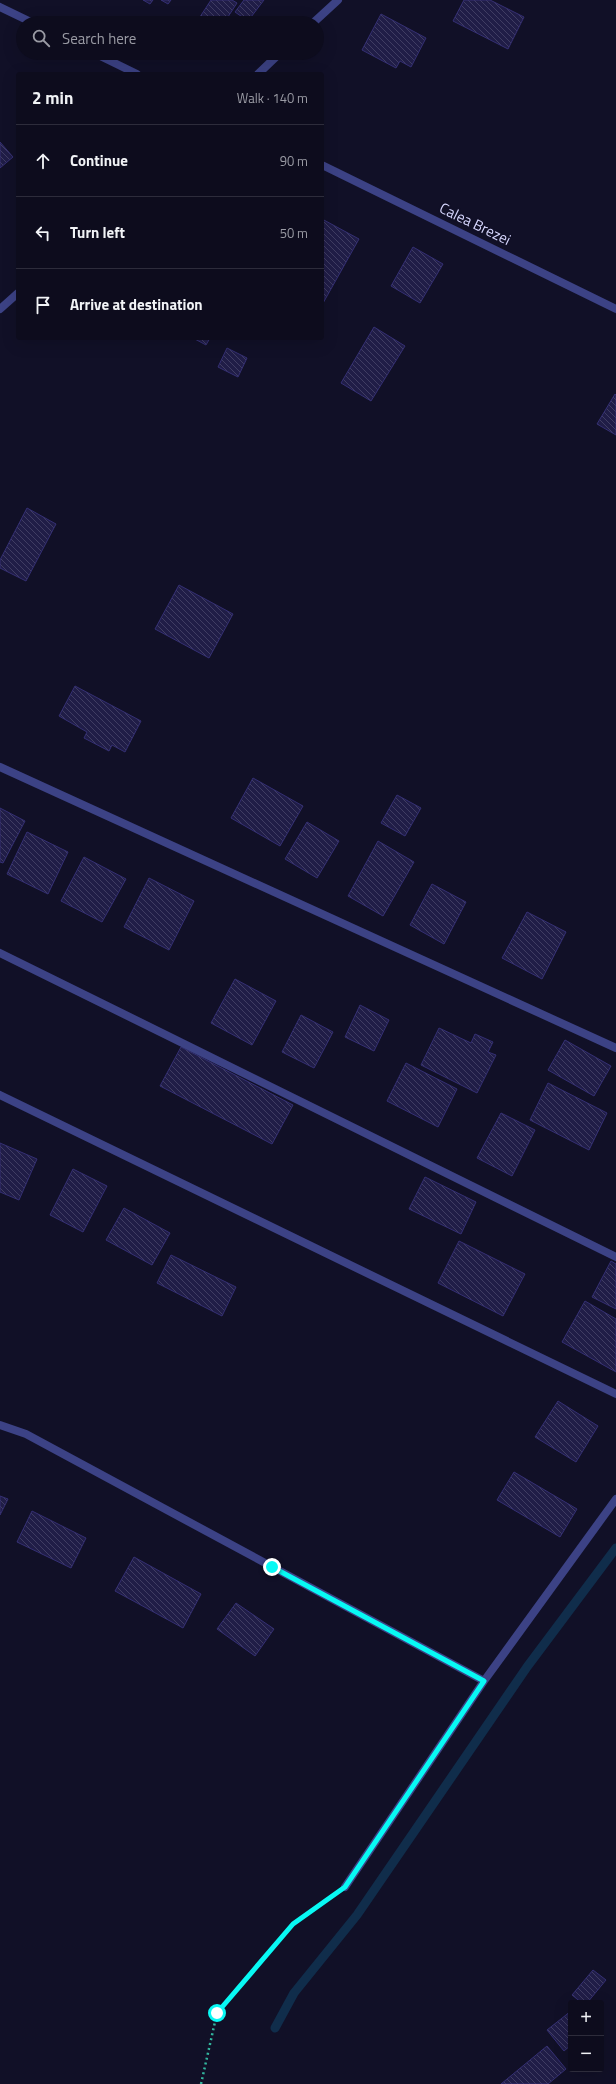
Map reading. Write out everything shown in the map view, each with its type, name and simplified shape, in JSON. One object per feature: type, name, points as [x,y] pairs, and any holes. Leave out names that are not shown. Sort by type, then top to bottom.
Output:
[{"type":"street","points":[[321,16],[338,0]]},
{"type":"street","points":[[0,7],[19,16]]},
{"type":"street","points":[[108,60],[133,72]]},
{"type":"street","points":[[260,72],[273,60]]},
{"type":"street","name":"Calea Brezei","points":[[324,166],[616,308]]},
{"type":"street","points":[[0,309],[16,295]]},
{"type":"street","points":[[0,767],[616,1048]]},
{"type":"street","points":[[0,953],[616,1257]]},
{"type":"street","points":[[0,1095],[616,1394]]},
{"type":"street","points":[[0,1425],[26,1434],[484,1681]]},
{"type":"street","points":[[345,1887],[484,1681],[616,1499]]},
{"type":"path","points":[[201,2084],[217,2013],[293,1924],[345,1887]]},
{"type":"building","points":[[143,0],[153,0],[150,4]]},
{"type":"building","points":[[161,0],[171,0],[168,4]]},
{"type":"building","points":[[211,0],[232,0],[237,3],[229,16],[201,16]]},
{"type":"building","points":[[244,0],[264,0],[252,16],[241,16],[235,12]]},
{"type":"building","points":[[464,0],[490,0],[524,17],[508,49],[453,21]]},
{"type":"building","points":[[381,14],[426,38],[411,67],[400,61],[396,68],[362,50]]},
{"type":"building","points":[[0,142],[13,157],[0,168]]},
{"type":"building","points":[[324,220],[359,239],[324,301]]},
{"type":"building","points":[[413,247],[443,264],[420,303],[391,286]]},
{"type":"building","points":[[374,327],[405,346],[371,401],[341,383]]},
{"type":"building","points":[[197,340],[209,340],[206,345]]},
{"type":"building","points":[[227,348],[247,358],[238,377],[218,367]]},
{"type":"building","points":[[615,394],[616,395],[616,435],[597,424]]},
{"type":"building","points":[[27,508],[56,524],[26,581],[0,568],[0,560]]},
{"type":"building","points":[[179,585],[233,614],[209,658],[155,629]]},
{"type":"building","points":[[75,686],[141,721],[125,752],[112,745],[109,751],[84,738],[87,732],[59,716]]},
{"type":"building","points":[[253,778],[303,806],[280,846],[231,818]]},
{"type":"building","points":[[397,795],[421,808],[405,836],[381,823]]},
{"type":"building","points":[[0,808],[25,821],[3,863],[0,862]]},
{"type":"building","points":[[307,822],[339,841],[317,878],[285,859]]},
{"type":"building","points":[[27,832],[68,852],[48,894],[7,874]]},
{"type":"building","points":[[378,841],[414,862],[383,916],[348,896]]},
{"type":"building","points":[[84,857],[126,879],[102,922],[61,901]]},
{"type":"building","points":[[149,878],[194,901],[169,950],[124,927]]},
{"type":"building","points":[[432,884],[466,902],[444,944],[410,925]]},
{"type":"building","points":[[527,912],[566,932],[542,979],[502,958]]},
{"type":"building","points":[[235,979],[276,1001],[252,1045],[211,1023]]},
{"type":"building","points":[[360,1005],[389,1020],[374,1051],[345,1037]]},
{"type":"building","points":[[301,1015],[333,1032],[314,1068],[282,1052]]},
{"type":"building","points":[[439,1028],[471,1043],[475,1034],[493,1042],[488,1052],[496,1055],[477,1093],[421,1065]]},
{"type":"building","points":[[565,1040],[611,1066],[594,1096],[548,1070]]},
{"type":"building","points":[[181,1047],[293,1105],[272,1144],[160,1086]]},
{"type":"building","points":[[406,1063],[457,1089],[438,1127],[387,1101]]},
{"type":"building","points":[[548,1083],[607,1113],[589,1150],[530,1120]]},
{"type":"building","points":[[501,1113],[535,1130],[512,1176],[477,1158]]},
{"type":"building","points":[[0,1143],[37,1159],[19,1200],[0,1192]]},
{"type":"building","points":[[73,1169],[107,1186],[83,1232],[50,1215]]},
{"type":"building","points":[[425,1177],[476,1202],[461,1234],[409,1209]]},
{"type":"building","points":[[124,1208],[170,1233],[152,1265],[106,1240]]},
{"type":"building","points":[[459,1241],[525,1274],[503,1316],[438,1283]]},
{"type":"building","points":[[171,1255],[236,1287],[222,1316],[157,1283]]},
{"type":"building","points":[[611,1261],[616,1264],[616,1309],[592,1297]]},
{"type":"building","points":[[585,1301],[616,1319],[616,1372],[562,1342]]},
{"type":"building","points":[[558,1401],[598,1426],[576,1462],[535,1437]]},
{"type":"building","points":[[514,1472],[577,1509],[560,1537],[497,1500]]},
{"type":"building","points":[[0,1496],[8,1499],[0,1515]]},
{"type":"building","points":[[32,1511],[86,1538],[71,1568],[17,1542]]},
{"type":"building","points":[[134,1557],[201,1594],[183,1628],[115,1591]]},
{"type":"building","points":[[236,1603],[274,1629],[255,1656],[217,1629]]},
{"type":"building","points":[[593,1970],[606,1980],[589,2000],[578,2000],[572,1995]]},
{"type":"building","points":[[568,2013],[568,2048],[564,2051],[547,2030]]},
{"type":"building","points":[[547,2046],[566,2069],[548,2084],[501,2084]]},
{"type":"waterway","points":[[275,2028],[294,1993],[357,1915],[527,1667],[616,1548]]},
{"type":"route","points":[[217,2013],[293,1924],[345,1887],[484,1681],[272,1567]]}]
